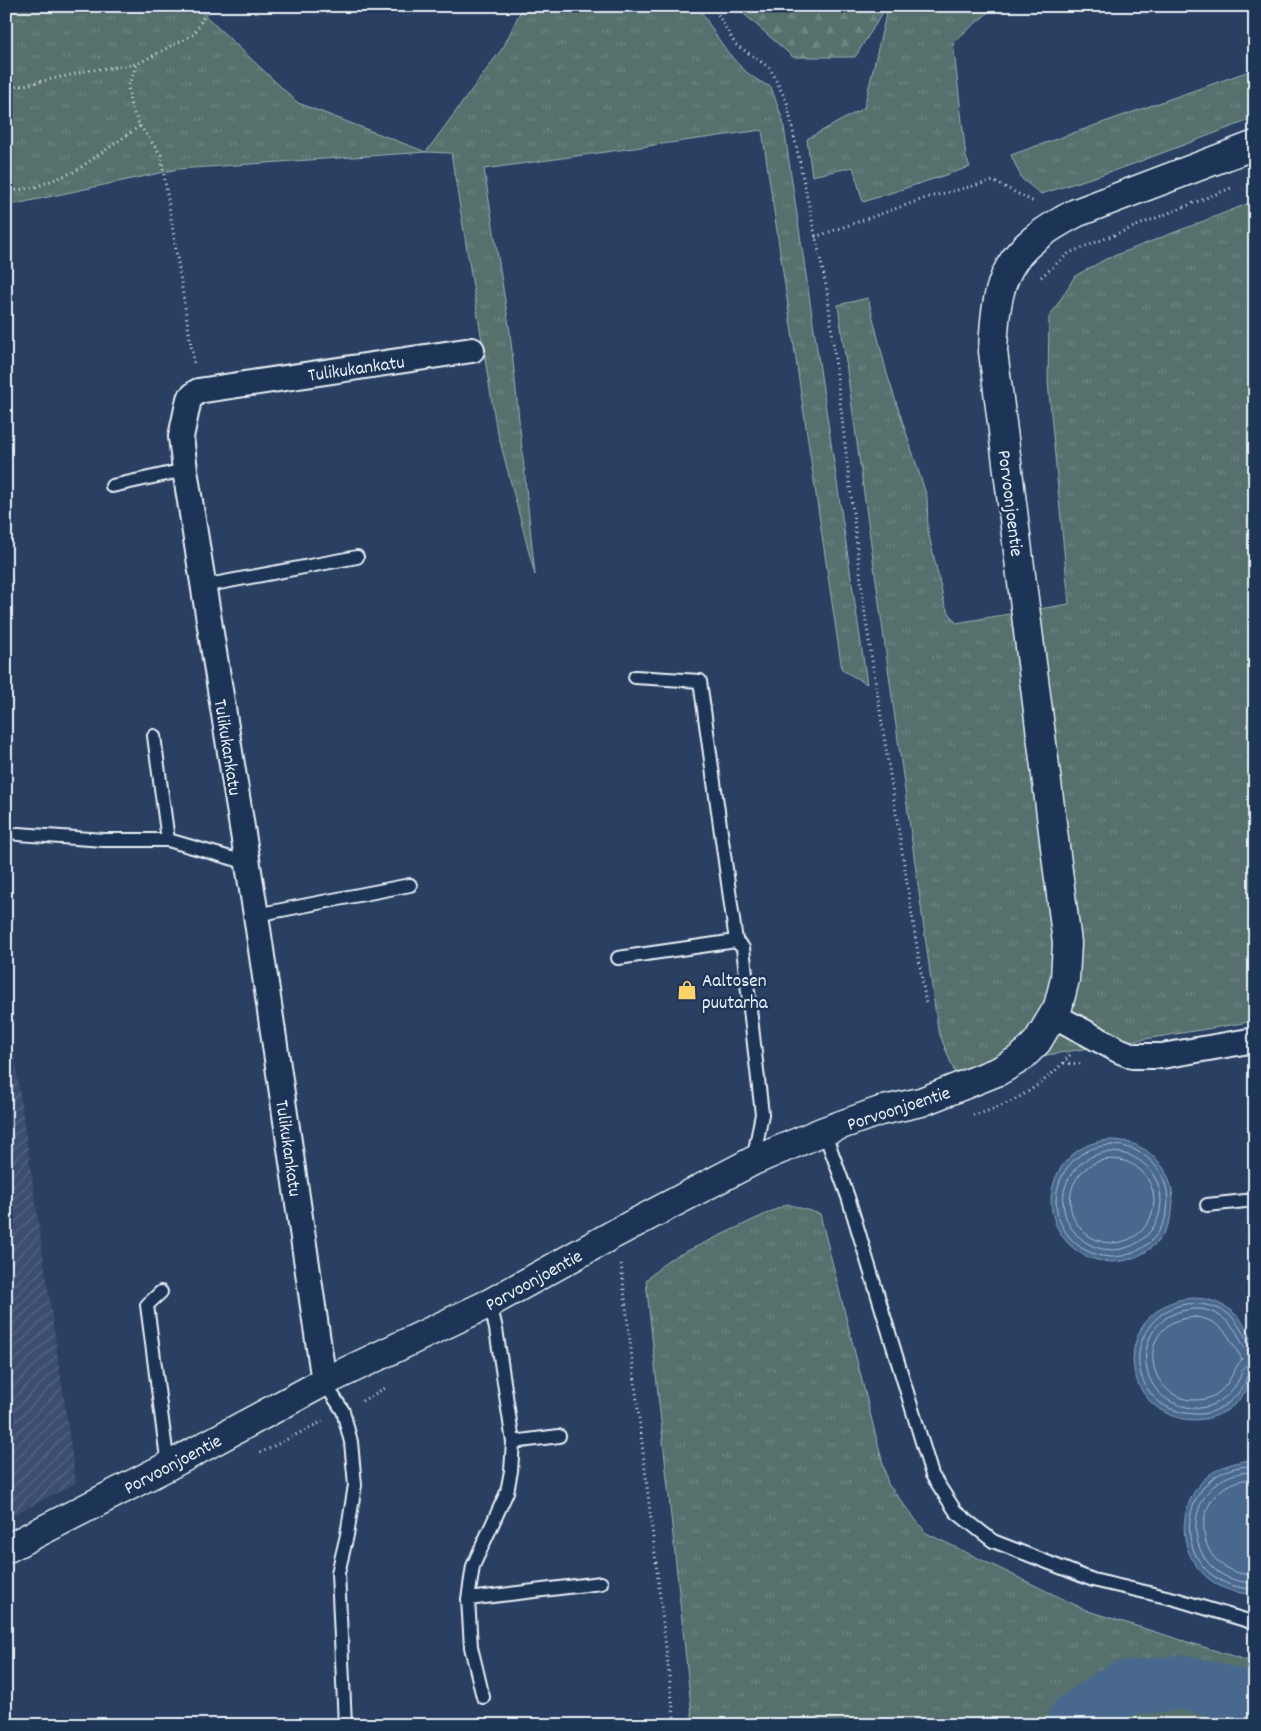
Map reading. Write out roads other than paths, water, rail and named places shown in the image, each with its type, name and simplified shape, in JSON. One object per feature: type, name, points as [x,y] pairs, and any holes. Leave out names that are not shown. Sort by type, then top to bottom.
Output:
[{"type":"street","name":"Porvoonjoentie","points":[[6,1549],[168,1466],[324,1382],[490,1303],[614,1234],[753,1161],[880,1111],[921,1102],[999,1071],[1021,1058],[1037,1042],[1058,1007],[1065,979],[1067,943],[993,351],[994,322],[1000,291],[1010,265],[1020,252],[1032,240],[1052,226],[1076,213],[1255,145]]},
{"type":"street","name":"Tulikukankatu","points":[[324,1382],[256,915],[181,436],[189,399],[198,391],[472,350]]},
{"type":"street","points":[[1053,1015],[1118,1050],[1133,1056],[1149,1056],[1255,1040]]},
{"type":"lane","points":[[112,486],[185,470]]},
{"type":"lane","points":[[203,586],[356,557]]},
{"type":"lane","points":[[635,677],[700,682],[736,941],[743,948],[762,1114],[753,1161]]},
{"type":"lane","points":[[154,736],[168,840]]},
{"type":"lane","points":[[18,834],[104,840],[168,840],[248,863]]},
{"type":"lane","points":[[256,915],[410,885]]},
{"type":"lane","points":[[618,958],[736,941]]},
{"type":"lane","points":[[824,1132],[848,1197],[932,1475],[956,1512],[992,1541],[1093,1580],[1175,1600],[1255,1623]]},
{"type":"lane","points":[[1207,1205],[1255,1200]]},
{"type":"lane","points":[[161,1292],[147,1305],[168,1466]]},
{"type":"lane","points":[[483,1697],[471,1647],[468,1599],[473,1566],[507,1492],[513,1442],[496,1329],[490,1303]]},
{"type":"lane","points":[[324,1382],[343,1411],[351,1442],[355,1485],[348,1535],[338,1573],[345,1725]]},
{"type":"lane","points":[[513,1442],[559,1436]]},
{"type":"lane","points":[[468,1599],[601,1583]]},
{"type":"water","points":[[1112,1140],[1135,1145],[1155,1158],[1168,1178],[1173,1201],[1168,1224],[1155,1244],[1135,1257],[1112,1262],[1089,1257],[1069,1244],[1056,1224],[1051,1201],[1056,1178],[1069,1158],[1089,1145]]},
{"type":"water","points":[[1194,1298],[1217,1303],[1237,1316],[1250,1336],[1255,1359],[1250,1382],[1237,1402],[1217,1415],[1194,1420],[1171,1415],[1151,1402],[1138,1382],[1133,1359],[1138,1336],[1151,1316],[1171,1303]]},
{"type":"water","points":[[1248,1460],[1255,1461],[1255,1594],[1237,1592],[1221,1587],[1208,1578],[1189,1553],[1185,1537],[1185,1520],[1189,1503],[1200,1484],[1218,1469]]},
{"type":"waterway","points":[[1074,1725],[1076,1720],[1121,1689],[1183,1682],[1255,1701]]},
{"type":"place","name":"Aaltosen puutarha","points":[[687,990]]}]
